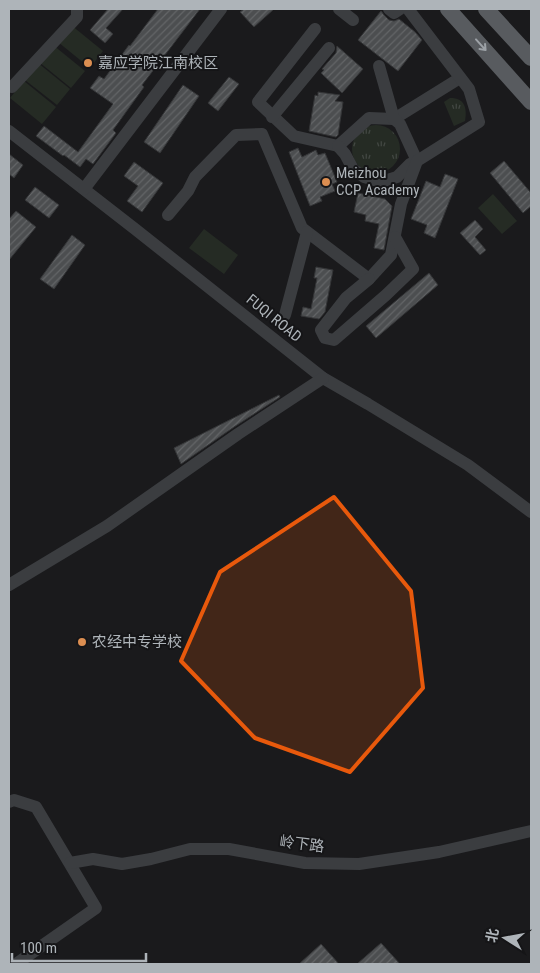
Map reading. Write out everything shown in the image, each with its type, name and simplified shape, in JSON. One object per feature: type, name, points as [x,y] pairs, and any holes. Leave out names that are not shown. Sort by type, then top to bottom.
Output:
[{"type":"main road","points":[[448,9],[531,102]]},
{"type":"main road","points":[[486,9],[531,58]]},
{"type":"street","points":[[12,87],[77,17],[77,9]]},
{"type":"street","points":[[84,189],[221,9]]},
{"type":"street","points":[[339,9],[353,20]]},
{"type":"street","points":[[389,9],[394,13],[400,9]]},
{"type":"street","points":[[315,29],[258,102],[294,136],[338,146],[353,169],[364,178],[381,182],[397,177],[410,164],[479,122],[469,89],[408,9]]},
{"type":"street","points":[[272,116],[329,48]]},
{"type":"street","points":[[379,66],[394,119],[400,124],[417,161],[401,204],[391,255],[370,278],[346,298],[321,330],[326,338],[334,340],[414,269],[395,237]]},
{"type":"street","points":[[338,146],[370,118],[394,119],[460,78]]},
{"type":"street","name":"FUQI ROAD","points":[[9,131],[323,378],[468,465],[531,512]]},
{"type":"street","points":[[168,214],[188,191],[195,177],[236,135],[262,134],[302,228],[370,278],[386,295]]},
{"type":"street","points":[[285,315],[307,232]]},
{"type":"street","points":[[9,585],[107,526],[323,378]]},
{"type":"street","points":[[9,802],[14,800],[36,807],[96,908],[16,964]]},
{"type":"street","name":"岭下路","points":[[70,863],[93,859],[122,864],[190,849],[228,849],[305,862],[359,864],[439,852],[531,831]]},
{"type":"highlighted area","points":[[334,497],[411,591],[423,688],[350,772],[255,738],[181,661],[220,572]]},
{"type":"green space","points":[[71,25],[103,51],[90,68],[58,42]]},
{"type":"green space","points":[[53,45],[85,71],[71,88],[39,62]]},
{"type":"green space","points":[[38,63],[70,89],[57,105],[25,80]]},
{"type":"green space","points":[[24,81],[56,107],[42,124],[10,98]]},
{"type":"green space","points":[[450,98],[455,98],[462,102],[466,112],[465,121],[454,126],[444,102]]},
{"type":"green space","points":[[376,125],[385,127],[393,132],[398,140],[400,149],[398,158],[393,166],[385,171],[376,173],[367,171],[359,166],[354,158],[352,149],[354,140],[359,132],[367,127]]},
{"type":"green space","points":[[493,194],[517,221],[502,234],[478,208]]},
{"type":"green space","points":[[204,229],[238,255],[224,274],[189,248]]},
{"type":"building","points":[[108,9],[123,9],[106,28],[113,34],[105,43],[90,30]]},
{"type":"building","points":[[158,9],[200,9],[142,85],[144,87],[113,130],[116,133],[93,164],[86,159],[80,167],[36,136],[44,126],[78,152],[113,104],[90,88],[99,76],[104,79]]},
{"type":"building","points":[[244,9],[274,9],[254,27],[240,12]]},
{"type":"building","points":[[381,11],[389,20],[399,19],[422,40],[398,71],[358,40]]},
{"type":"building","points":[[337,46],[363,69],[342,93],[321,73],[324,70],[322,69],[336,53]]},
{"type":"building","points":[[229,77],[239,84],[218,111],[208,103]]},
{"type":"building","points":[[183,85],[199,96],[160,153],[144,142]]},
{"type":"building","points":[[318,92],[340,95],[335,101],[343,102],[338,135],[336,137],[309,131],[315,95],[318,96]]},
{"type":"building","points":[[298,148],[302,157],[316,150],[318,155],[325,153],[337,182],[332,184],[335,191],[320,197],[322,201],[310,206],[289,152]]},
{"type":"building","points":[[9,154],[23,165],[14,178],[9,174]]},
{"type":"building","points":[[504,161],[531,193],[531,206],[523,213],[490,173]]},
{"type":"building","points":[[134,162],[163,183],[142,212],[127,201],[138,186],[124,176]]},
{"type":"building","points":[[445,174],[458,179],[435,238],[424,233],[427,225],[411,219],[426,181],[440,187]]},
{"type":"building","points":[[35,187],[59,205],[49,218],[25,200]]},
{"type":"building","points":[[358,193],[385,199],[392,206],[384,250],[374,248],[379,224],[365,221],[366,215],[354,212]]},
{"type":"building","points":[[16,211],[36,227],[9,260],[9,219]]},
{"type":"building","points":[[475,220],[483,229],[475,237],[486,250],[480,255],[460,233]]},
{"type":"building","points":[[72,235],[85,245],[54,289],[40,279]]},
{"type":"building","points":[[316,267],[333,270],[325,312],[319,319],[301,316],[303,307],[311,309],[317,278],[314,278]]},
{"type":"building","points":[[429,273],[438,285],[376,338],[366,326]]},
{"type":"building","points":[[279,395],[280,397],[181,464],[174,448]]},
{"type":"building","points":[[381,943],[400,964],[357,964]]},
{"type":"building","points":[[321,944],[339,964],[299,964]]},
{"type":"place","name":"嘉应学院江南校区","points":[[88,63]]},
{"type":"place","name":"Meizhou CCP Academy","points":[[326,182]]},
{"type":"place","name":"农经中专学校","points":[[82,642]]}]
